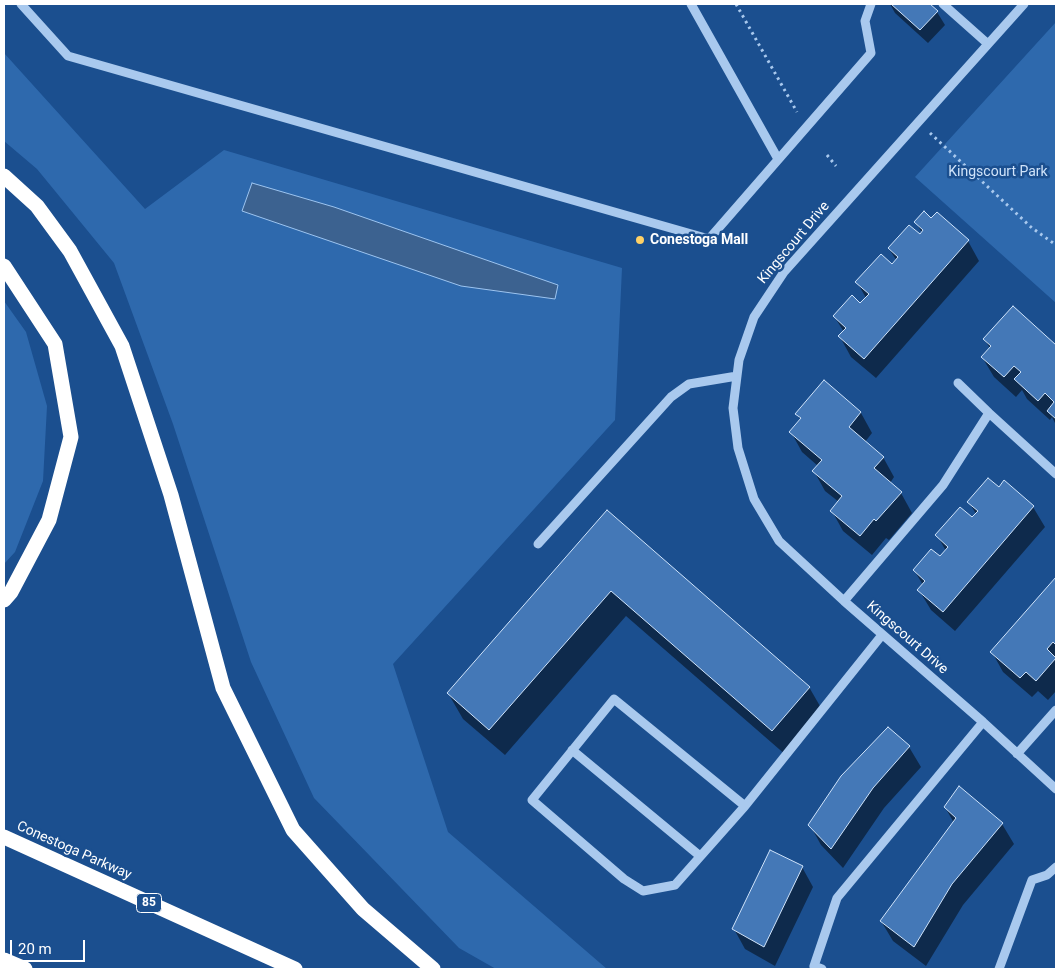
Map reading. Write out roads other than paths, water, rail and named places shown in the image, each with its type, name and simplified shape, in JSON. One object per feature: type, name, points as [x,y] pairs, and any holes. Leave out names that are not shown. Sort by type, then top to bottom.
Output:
[{"type":"highway","points":[[4,176],[37,206],[70,251],[122,346],[171,495],[223,688],[293,830],[362,909],[433,969]]},
{"type":"highway","points":[[4,266],[55,344],[71,437],[49,520],[11,592],[4,600]]},
{"type":"highway","name":"Conestoga Parkway","points":[[4,838],[295,969]]},
{"type":"highway","points":[[4,960],[25,969]]},
{"type":"street","points":[[21,4],[68,56],[709,239],[871,53],[865,21],[871,4]]},
{"type":"street","points":[[691,4],[778,159]]},
{"type":"street","points":[[943,4],[988,44]]},
{"type":"street","name":"Kingscourt Drive","points":[[1024,4],[784,272],[754,317],[740,360],[733,408],[738,448],[754,499],[779,541],[1056,789]]},
{"type":"street","points":[[538,544],[672,397],[690,384],[737,376]]},
{"type":"street","points":[[958,383],[1056,474]]},
{"type":"street","points":[[844,601],[943,484],[989,413]]},
{"type":"street","points":[[745,806],[614,699],[532,800],[624,879],[643,890],[675,885],[745,806],[882,635]]},
{"type":"street","points":[[1018,754],[1056,710]]},
{"type":"street","points":[[822,969],[814,966],[837,898],[983,722]]},
{"type":"street","points":[[572,750],[700,856]]},
{"type":"street","points":[[999,969],[1032,880],[1047,874],[1056,867]]},
{"type":"street","points":[[1047,874],[1056,878]]},
{"type":"place","name":"Conestoga Mall","points":[[640,240]]},
{"type":"park label","name":"Kingscourt Park","points":[[998,172]]}]
